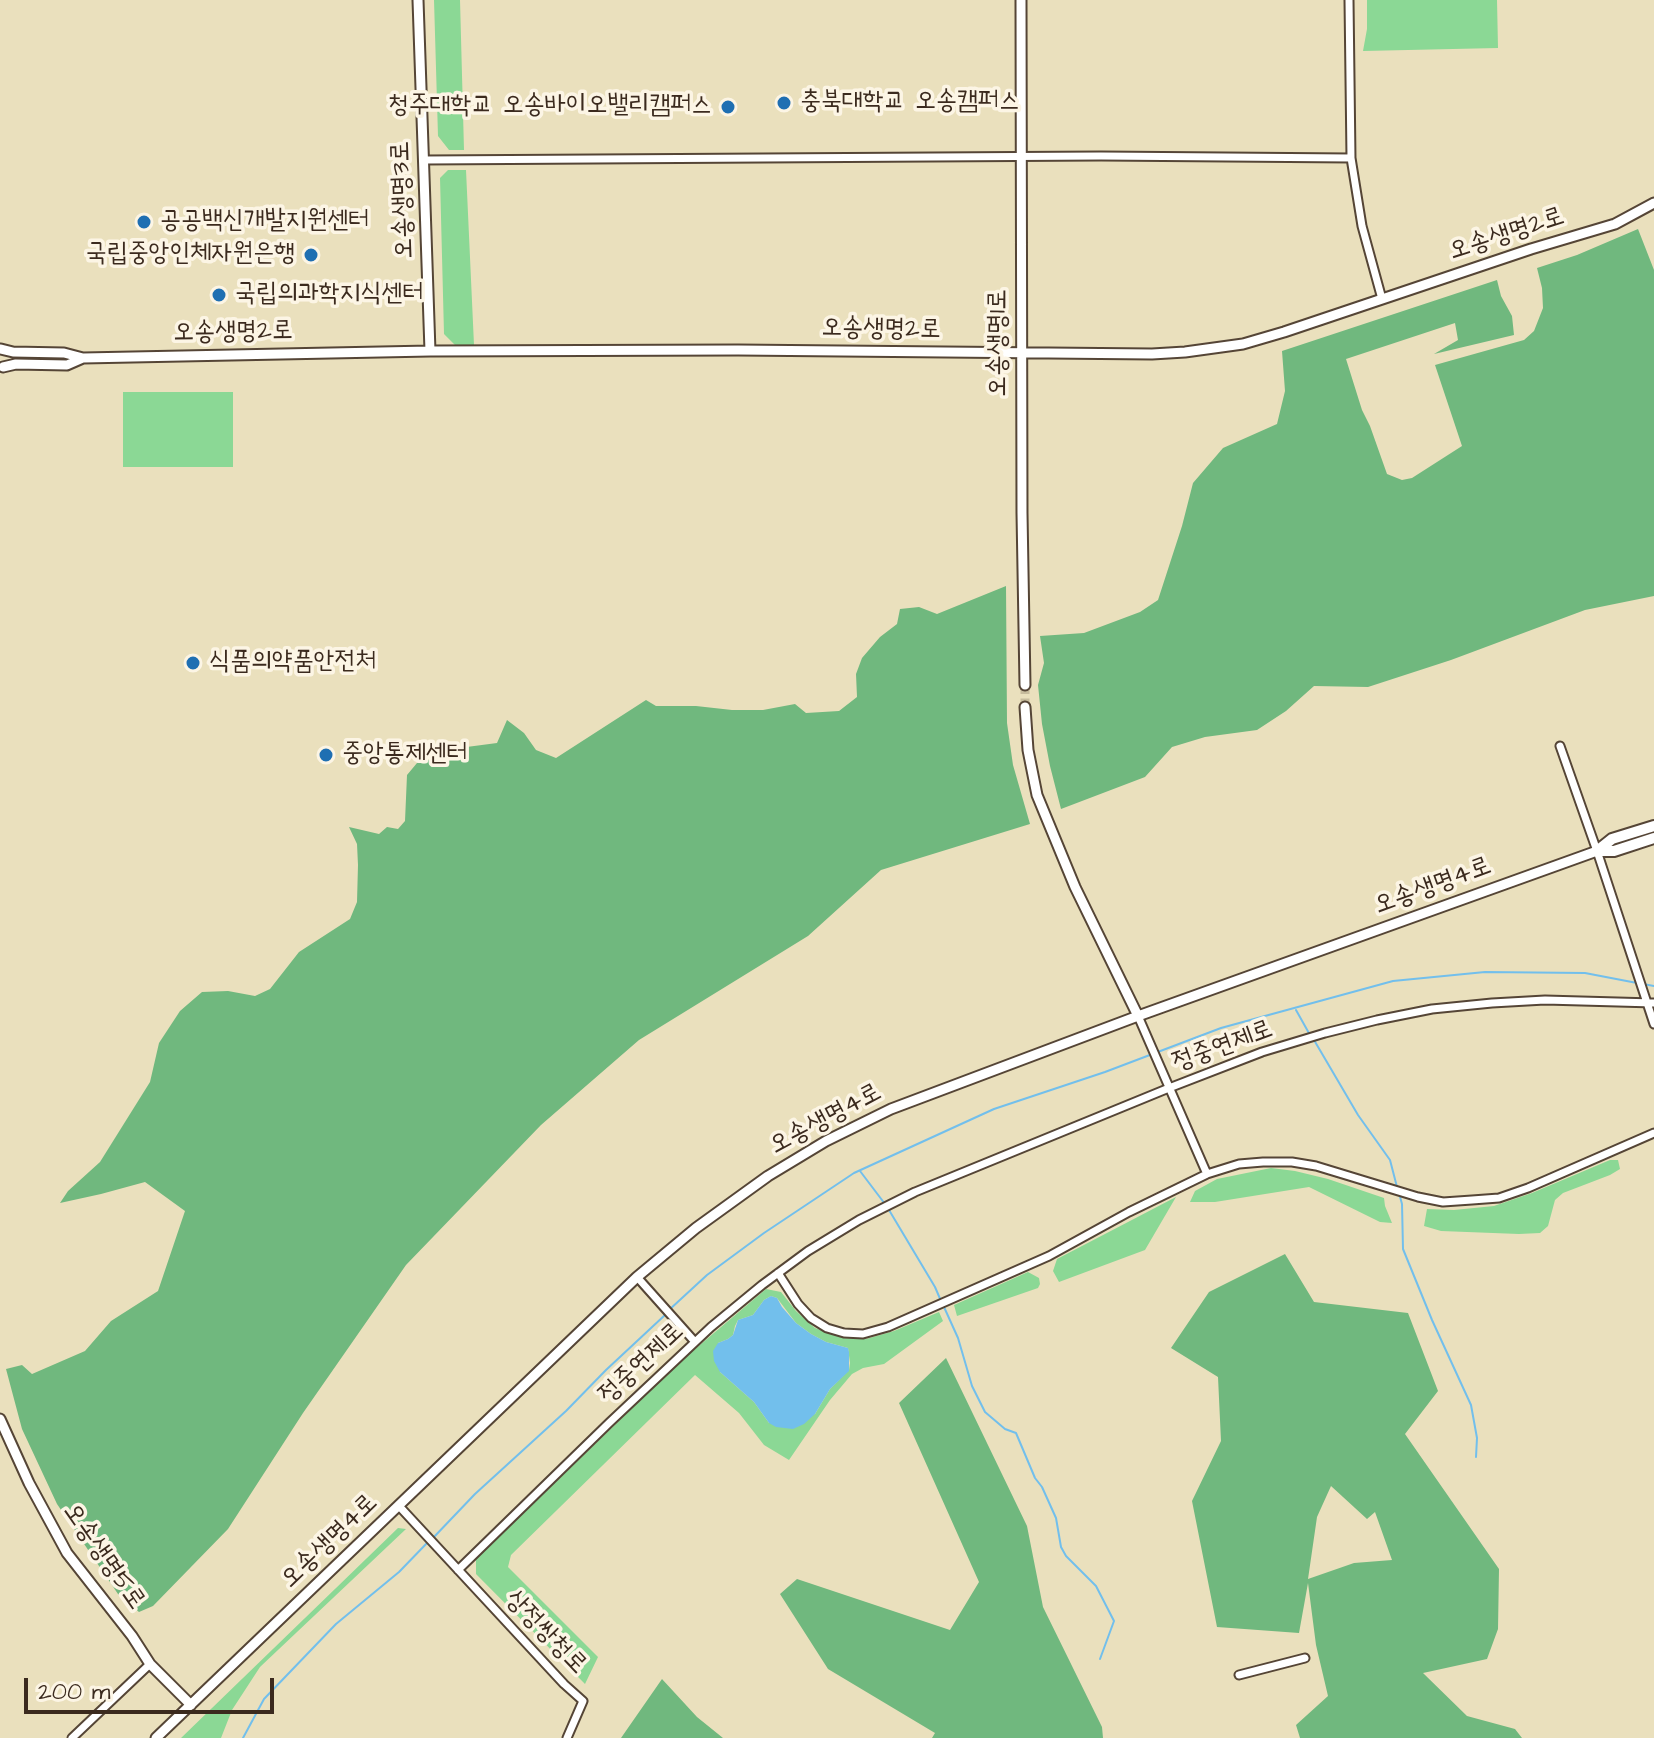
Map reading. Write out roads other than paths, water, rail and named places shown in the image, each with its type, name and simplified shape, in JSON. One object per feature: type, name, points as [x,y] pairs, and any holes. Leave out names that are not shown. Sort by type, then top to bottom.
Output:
[{"type":"main road","points":[[1597,851],[1612,839],[1654,826]]},
{"type":"main road","points":[[1597,851],[1614,851],[1654,838]]},
{"type":"street","name":"오송생명3로","points":[[418,0],[430,351]]},
{"type":"street","name":"오송생명1로","points":[[1021,0],[1025,685]]},
{"type":"street","points":[[1349,0],[1351,158],[1362,226],[1382,299]]},
{"type":"street","points":[[425,160],[1351,158]]},
{"type":"street","name":"오송생명2로","points":[[0,348],[13,352],[64,353],[83,358],[430,351],[1152,354],[1215,349],[1284,332],[1615,224],[1654,203]]},
{"type":"street","points":[[0,348],[5,359],[2,369]]},
{"type":"street","name":"오송생명2로","points":[[2,369],[16,364],[67,365],[83,358]]},
{"type":"street","points":[[1025,707],[1028,750],[1037,795],[1075,887],[1138,1016],[1207,1174]]},
{"type":"street","points":[[1560,746],[1644,993],[1651,1003],[1654,1024]]},
{"type":"street","name":"오송생명4로","points":[[156,1738],[696,1228],[768,1176],[826,1141],[891,1109],[1138,1016],[1597,851]]},
{"type":"street","name":"정중연제로","points":[[458,1570],[693,1340],[808,1251],[915,1192],[1167,1084],[1325,1033],[1432,1009],[1492,1003],[1545,1000],[1651,1003]]},
{"type":"street","points":[[778,1273],[811,1318],[827,1328],[863,1334],[888,1327],[1049,1256],[1207,1174],[1239,1164],[1292,1162],[1316,1166],[1443,1202],[1499,1198],[1654,1133]]},
{"type":"street","points":[[641,1281],[693,1340]]},
{"type":"street","name":"오송생명5로","points":[[0,1419],[29,1483],[67,1553],[150,1664],[191,1705]]},
{"type":"street","name":"상정쌍청로","points":[[399,1506],[583,1701],[567,1738]]},
{"type":"street","points":[[1239,1675],[1305,1658]]},
{"type":"street","points":[[72,1738],[150,1664]]},
{"type":"water","points":[[771,1296],[777,1298],[796,1323],[811,1334],[848,1348],[849,1352],[849,1371],[830,1389],[815,1414],[793,1429],[769,1423],[754,1402],[720,1372],[714,1361],[713,1351],[718,1343],[733,1335],[738,1320],[753,1315]]},
{"type":"waterway","points":[[669,1310],[707,1275],[854,1173],[994,1109],[1105,1072],[1221,1028],[1393,981],[1485,972],[1585,973],[1637,983]]},
{"type":"waterway","points":[[1643,984],[1654,986]]},
{"type":"waterway","points":[[1296,1010],[1310,1035]]},
{"type":"waterway","points":[[1314,1040],[1358,1115],[1390,1160],[1397,1187]]},
{"type":"waterway","points":[[860,1171],[885,1204]]},
{"type":"waterway","points":[[1399,1193],[1403,1249],[1471,1405],[1477,1438],[1476,1457]]},
{"type":"waterway","points":[[889,1210],[941,1301]]},
{"type":"waterway","points":[[944,1307],[958,1338],[972,1386],[985,1412],[1005,1429],[1016,1433],[1056,1518],[1061,1547],[1096,1586],[1114,1621],[1100,1659]]},
{"type":"waterway","points":[[433,1538],[475,1494],[665,1315]]},
{"type":"waterway","points":[[243,1738],[264,1699],[336,1624],[399,1572],[428,1542]]},
{"type":"tunnel","points":[[1025,685],[1025,707]]},
{"type":"place","name":"충북대학교 오송캠퍼스","points":[[784,103]]},
{"type":"place","name":"청주대학교 오송바이오밸리캠퍼스","points":[[728,107]]},
{"type":"place","name":"공공백신개발지원센터","points":[[144,222]]},
{"type":"place","name":"국립중앙인체자원은행","points":[[311,255]]},
{"type":"place","name":"국립의과학지식센터","points":[[219,295]]},
{"type":"place","name":"식품의약품안전처","points":[[193,663]]},
{"type":"place","name":"중앙통제센터","points":[[326,755]]}]
